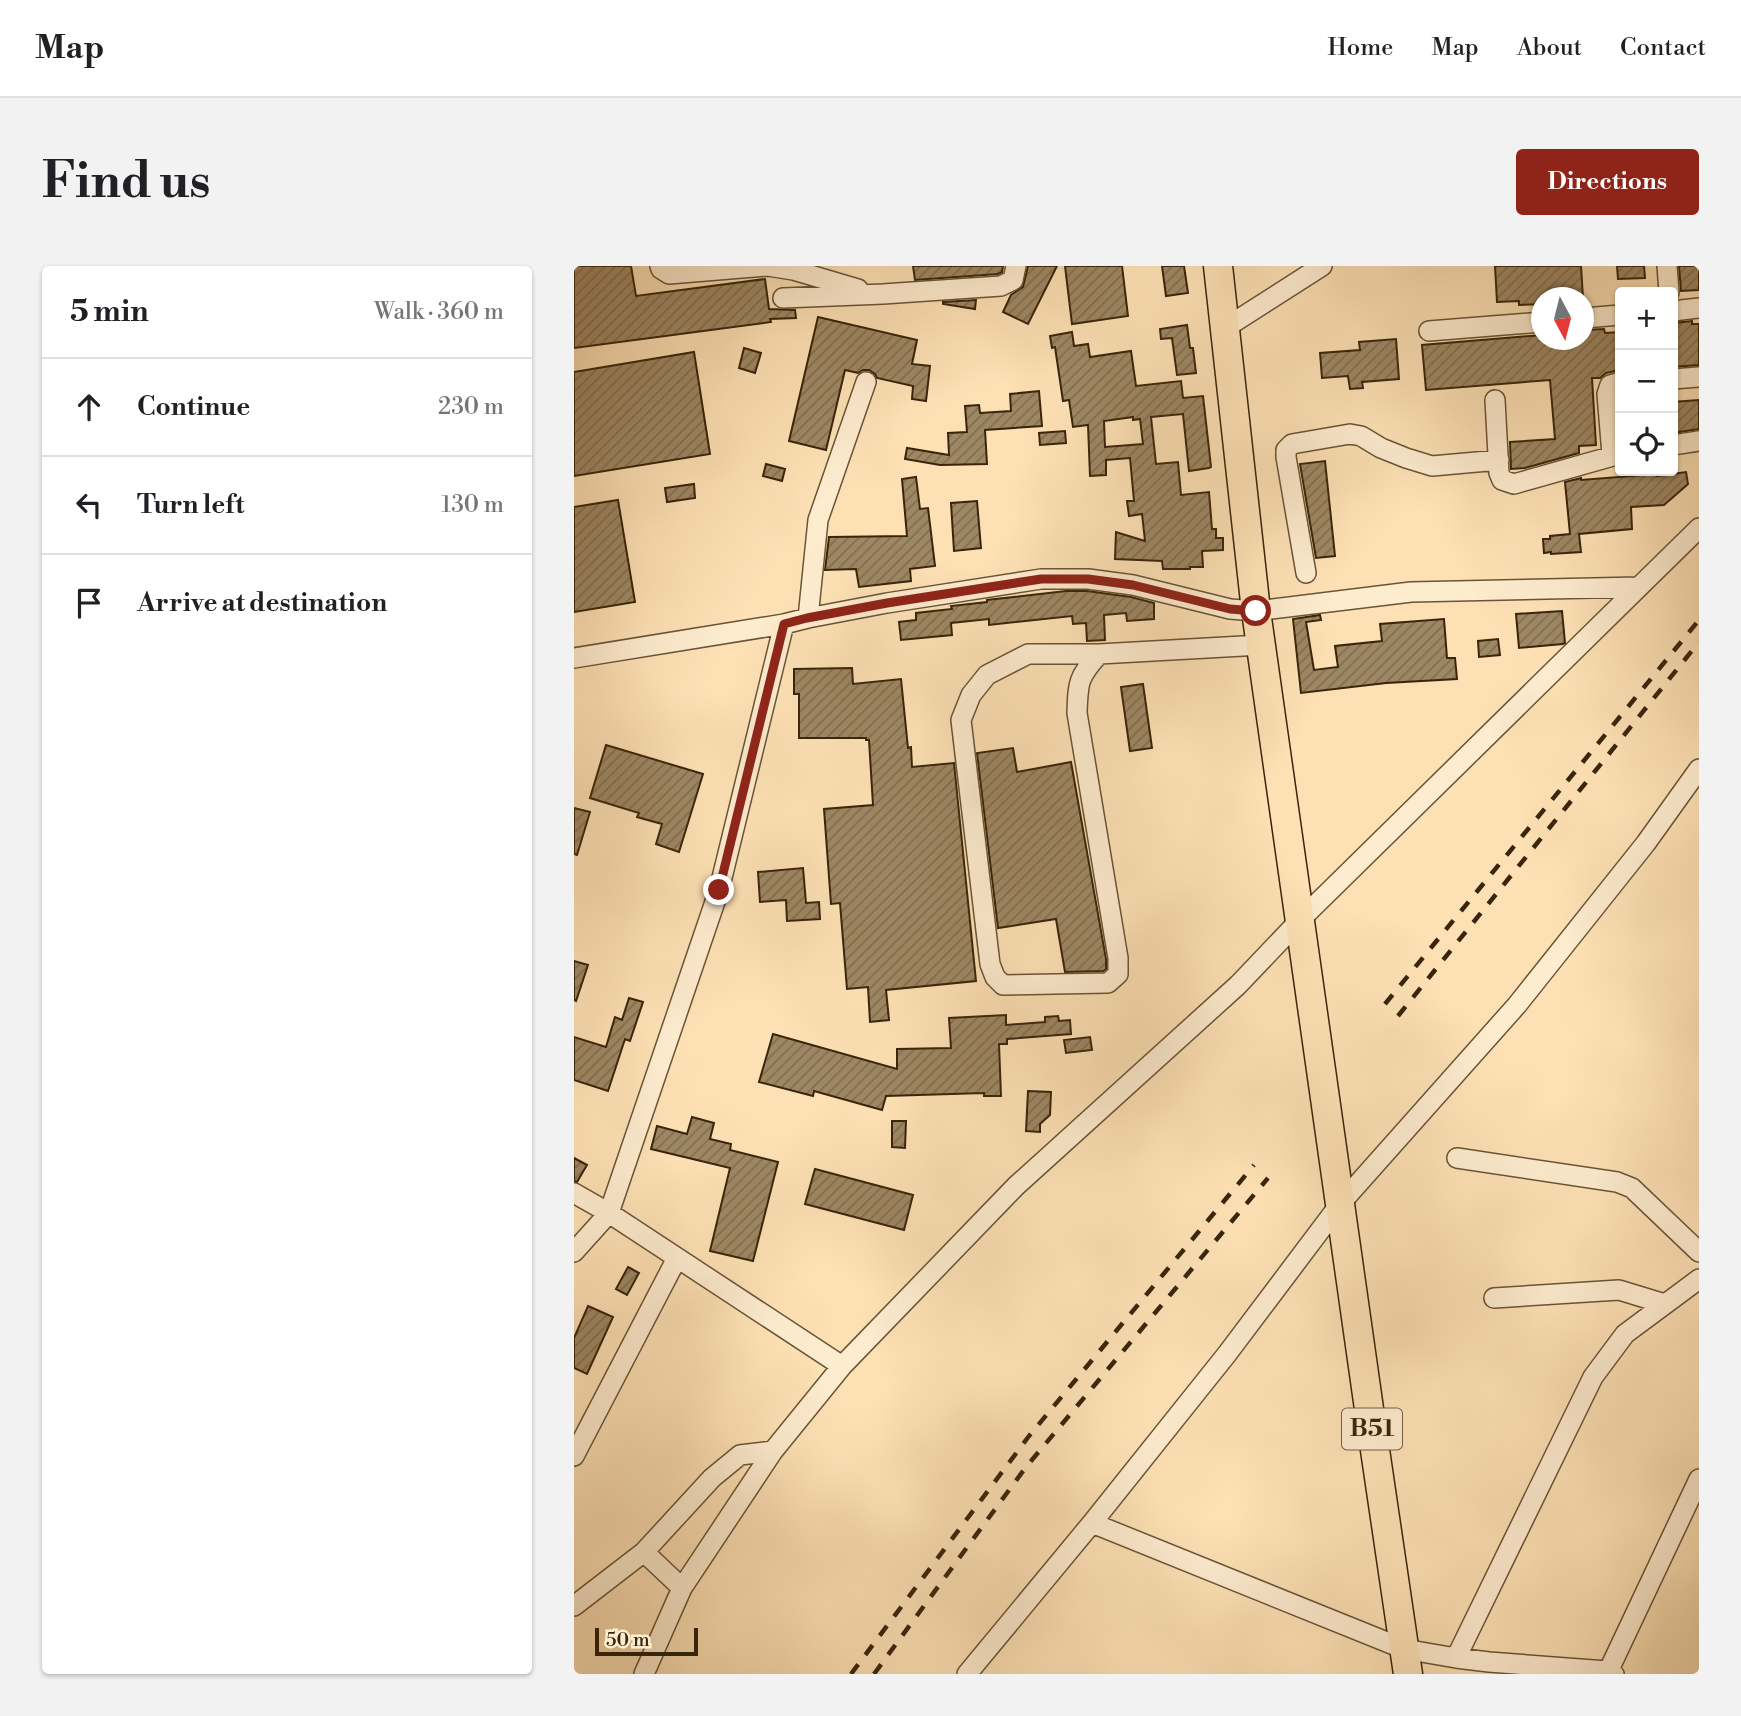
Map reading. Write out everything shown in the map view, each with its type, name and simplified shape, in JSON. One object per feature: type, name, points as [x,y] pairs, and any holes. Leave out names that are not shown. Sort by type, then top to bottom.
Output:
[{"type":"highway","name":"B51","points":[[1218,266],[1256,611],[1406,1662]]},
{"type":"street","points":[[660,266],[669,274],[768,266],[883,294]]},
{"type":"street","points":[[783,298],[1001,286],[1013,280],[1016,266]]},
{"type":"street","points":[[1225,328],[1322,266]]},
{"type":"street","points":[[1667,266],[1669,287]]},
{"type":"street","points":[[1678,310],[1699,308]]},
{"type":"street","points":[[1594,317],[1615,315]]},
{"type":"street","points":[[1429,331],[1531,323]]},
{"type":"street","points":[[1678,379],[1699,377]]},
{"type":"street","points":[[807,618],[818,520],[866,383]]},
{"type":"street","points":[[1615,384],[1610,385],[1607,394],[1615,447]]},
{"type":"street","points":[[1495,400],[1499,473],[1502,480],[1514,484],[1615,454]]},
{"type":"street","points":[[1306,573],[1286,457],[1286,450],[1292,444],[1350,434],[1362,436],[1381,448],[1432,466],[1499,460]]},
{"type":"street","points":[[1678,444],[1699,441]]},
{"type":"street","points":[[644,1674],[682,1588],[772,1451],[842,1366],[1016,1186],[1238,985],[1299,921],[1699,528]]},
{"type":"street","points":[[574,657],[1041,579],[1088,579],[1133,585],[1230,609],[1256,611],[1411,592],[1639,587]]},
{"type":"street","points":[[574,1252],[609,1213],[719,890],[784,624]]},
{"type":"street","points":[[1099,654],[1084,670],[1077,688],[1077,713],[1118,958],[1118,974],[1108,983],[1003,985],[990,964],[961,720],[971,695],[988,675],[1028,654],[1099,654],[1261,645]]},
{"type":"street","points":[[967,1674],[1227,1354],[1340,1203],[1517,1005],[1646,843],[1699,769]]},
{"type":"street","points":[[1457,1158],[1617,1182],[1632,1188],[1699,1252]]},
{"type":"street","points":[[574,1193],[609,1213],[842,1366]]},
{"type":"street","points":[[577,1444],[677,1258]]},
{"type":"street","points":[[1456,1658],[1593,1377],[1625,1334],[1699,1279]]},
{"type":"street","points":[[1494,1298],[1619,1290],[1665,1304]]},
{"type":"street","points":[[574,1606],[644,1552],[712,1478],[740,1455],[772,1451]]},
{"type":"street","points":[[1092,1523],[1406,1662],[1456,1658],[1609,1673],[1699,1479]]},
{"type":"street","points":[[644,1552],[682,1588]]},
{"type":"building","points":[[574,266],[631,266],[636,296],[765,279],[769,309],[795,310],[796,318],[770,319],[771,322],[574,348]]},
{"type":"building","points":[[913,266],[1003,266],[1002,272],[998,274],[915,280]]},
{"type":"building","points":[[1028,266],[1057,266],[1028,324],[1003,312],[1011,295],[1023,287]]},
{"type":"building","points":[[1065,266],[1122,266],[1128,316],[1072,324]]},
{"type":"building","points":[[1162,266],[1184,266],[1188,293],[1166,296]]},
{"type":"building","points":[[1495,266],[1581,266],[1582,287],[1531,287],[1531,304],[1519,305],[1519,301],[1497,302]]},
{"type":"building","points":[[1617,266],[1644,266],[1645,278],[1618,279]]},
{"type":"building","points":[[1679,266],[1699,266],[1699,290],[1681,291]]},
{"type":"building","points":[[976,300],[975,309],[943,304],[943,302]]},
{"type":"building","points":[[818,317],[917,340],[912,364],[930,366],[926,401],[912,399],[913,386],[877,378],[869,370],[858,373],[845,370],[826,450],[789,441]]},
{"type":"building","points":[[1692,321],[1692,324],[1699,324],[1699,365],[1678,367],[1678,322]]},
{"type":"building","points":[[1187,325],[1196,373],[1177,375],[1172,338],[1161,339],[1160,329]]},
{"type":"building","points":[[1594,330],[1615,332],[1615,371],[1600,378],[1592,378],[1596,445],[1579,446],[1579,453],[1525,468],[1511,469],[1510,442],[1555,439],[1550,380],[1426,390],[1422,345],[1531,336],[1531,350],[1594,350]]},
{"type":"building","points":[[1072,332],[1074,346],[1088,344],[1090,357],[1131,351],[1136,386],[1181,381],[1183,398],[1203,396],[1209,468],[1189,471],[1183,414],[1151,417],[1156,464],[1178,462],[1181,495],[1209,492],[1212,529],[1216,529],[1216,538],[1223,538],[1223,550],[1202,551],[1203,567],[1163,569],[1162,561],[1115,559],[1116,532],[1145,541],[1142,514],[1129,516],[1127,501],[1134,501],[1130,458],[1106,460],[1106,475],[1090,476],[1088,425],[1073,427],[1069,400],[1063,401],[1055,347],[1052,348],[1050,336]],"holes":[[[1133,417],[1133,420],[1140,419],[1143,444],[1105,447],[1104,421]]]},
{"type":"building","points":[[1396,339],[1399,379],[1362,382],[1363,388],[1350,389],[1348,376],[1322,378],[1320,353],[1360,350],[1359,342]]},
{"type":"building","points":[[744,348],[761,353],[755,373],[739,368]]},
{"type":"building","points":[[694,352],[710,454],[574,476],[574,372]]},
{"type":"building","points":[[1039,391],[1042,426],[985,430],[987,464],[940,465],[905,459],[907,448],[949,455],[948,433],[967,432],[965,406],[979,405],[980,413],[1011,411],[1010,394]]},
{"type":"building","points":[[1699,400],[1699,429],[1678,432],[1678,402]]},
{"type":"building","points":[[1065,431],[1066,443],[1040,445],[1039,433]]},
{"type":"building","points":[[1325,461],[1335,556],[1316,558],[1300,464]]},
{"type":"building","points":[[766,464],[785,469],[782,481],[763,476]]},
{"type":"building","points":[[1686,472],[1688,484],[1664,505],[1631,507],[1632,529],[1579,534],[1581,552],[1544,553],[1543,539],[1570,534],[1565,482],[1581,478],[1678,476],[1678,473]]},
{"type":"building","points":[[916,477],[920,509],[928,508],[935,566],[910,569],[911,581],[859,587],[856,569],[825,570],[829,537],[907,536],[902,479]]},
{"type":"building","points":[[694,484],[695,498],[667,502],[665,488]]},
{"type":"building","points":[[618,500],[635,602],[574,612],[574,507]]},
{"type":"building","points":[[977,501],[981,548],[954,551],[951,503]]},
{"type":"building","points":[[1066,591],[1131,597],[1154,603],[1154,619],[1127,621],[1126,613],[1104,615],[1105,640],[1087,641],[1086,623],[1073,624],[1072,616],[989,625],[989,619],[951,623],[952,635],[901,640],[899,622],[916,620],[916,613],[952,609],[951,606],[987,600]]},
{"type":"building","points":[[1562,611],[1565,643],[1519,648],[1516,614]]},
{"type":"building","points":[[1320,615],[1321,620],[1306,622],[1314,670],[1338,667],[1335,646],[1382,641],[1380,624],[1444,619],[1447,658],[1455,658],[1457,679],[1386,683],[1301,693],[1293,619]]},
{"type":"building","points":[[1498,639],[1500,655],[1479,657],[1478,641]]},
{"type":"building","points":[[852,668],[853,684],[901,679],[912,767],[954,763],[976,981],[886,990],[889,1020],[870,1022],[868,987],[847,989],[840,903],[831,904],[824,809],[873,805],[869,740],[799,738],[799,694],[794,694],[794,669]]},
{"type":"building","points":[[1143,684],[1152,748],[1130,751],[1121,687]]},
{"type":"building","points":[[606,745],[703,774],[679,852],[656,844],[662,824],[637,817],[639,813],[590,798]]},
{"type":"building","points":[[1013,748],[1017,772],[1071,762],[1106,959],[1106,969],[1103,971],[1065,972],[1056,919],[998,928],[977,753]]},
{"type":"building","points":[[574,808],[590,812],[577,855],[574,854]]},
{"type":"building","points":[[803,868],[806,903],[819,902],[820,919],[787,921],[786,900],[760,902],[758,872]]},
{"type":"building","points":[[574,961],[588,965],[576,1001],[574,1000]]},
{"type":"building","points":[[629,998],[643,1002],[630,1041],[625,1039],[608,1091],[574,1080],[574,1037],[606,1047],[615,1017],[622,1020]]},
{"type":"building","points":[[1006,1015],[1006,1025],[1045,1022],[1045,1017],[1058,1016],[1059,1021],[1070,1020],[1071,1034],[1007,1039],[1007,1044],[999,1044],[1001,1096],[984,1096],[984,1093],[886,1096],[882,1110],[814,1091],[813,1096],[759,1082],[773,1034],[897,1069],[897,1049],[951,1048],[949,1018]]},
{"type":"building","points":[[1090,1037],[1092,1050],[1066,1053],[1064,1040]]},
{"type":"building","points":[[1028,1091],[1051,1092],[1050,1115],[1040,1124],[1040,1132],[1026,1131]]},
{"type":"building","points":[[692,1117],[714,1123],[710,1139],[731,1144],[730,1150],[778,1162],[753,1261],[710,1251],[730,1168],[651,1149],[657,1126],[687,1134]]},
{"type":"building","points":[[892,1121],[906,1121],[905,1148],[892,1147]]},
{"type":"building","points":[[574,1158],[587,1165],[577,1182],[574,1181]]},
{"type":"building","points":[[815,1169],[913,1195],[904,1230],[805,1204]]},
{"type":"building","points":[[628,1267],[639,1273],[627,1295],[616,1289]]},
{"type":"building","points":[[588,1306],[613,1317],[587,1374],[574,1368],[574,1338]]},
{"type":"railway","points":[[1385,1004],[1699,620]]},
{"type":"railway","points":[[1398,1016],[1699,642]]},
{"type":"railway","points":[[851,1674],[1029,1436],[1254,1165]]},
{"type":"railway","points":[[874,1674],[1026,1467],[1268,1178]]},
{"type":"route","points":[[719,890],[784,624],[887,603],[1041,579],[1088,579],[1133,585],[1230,609],[1256,611]]}]
